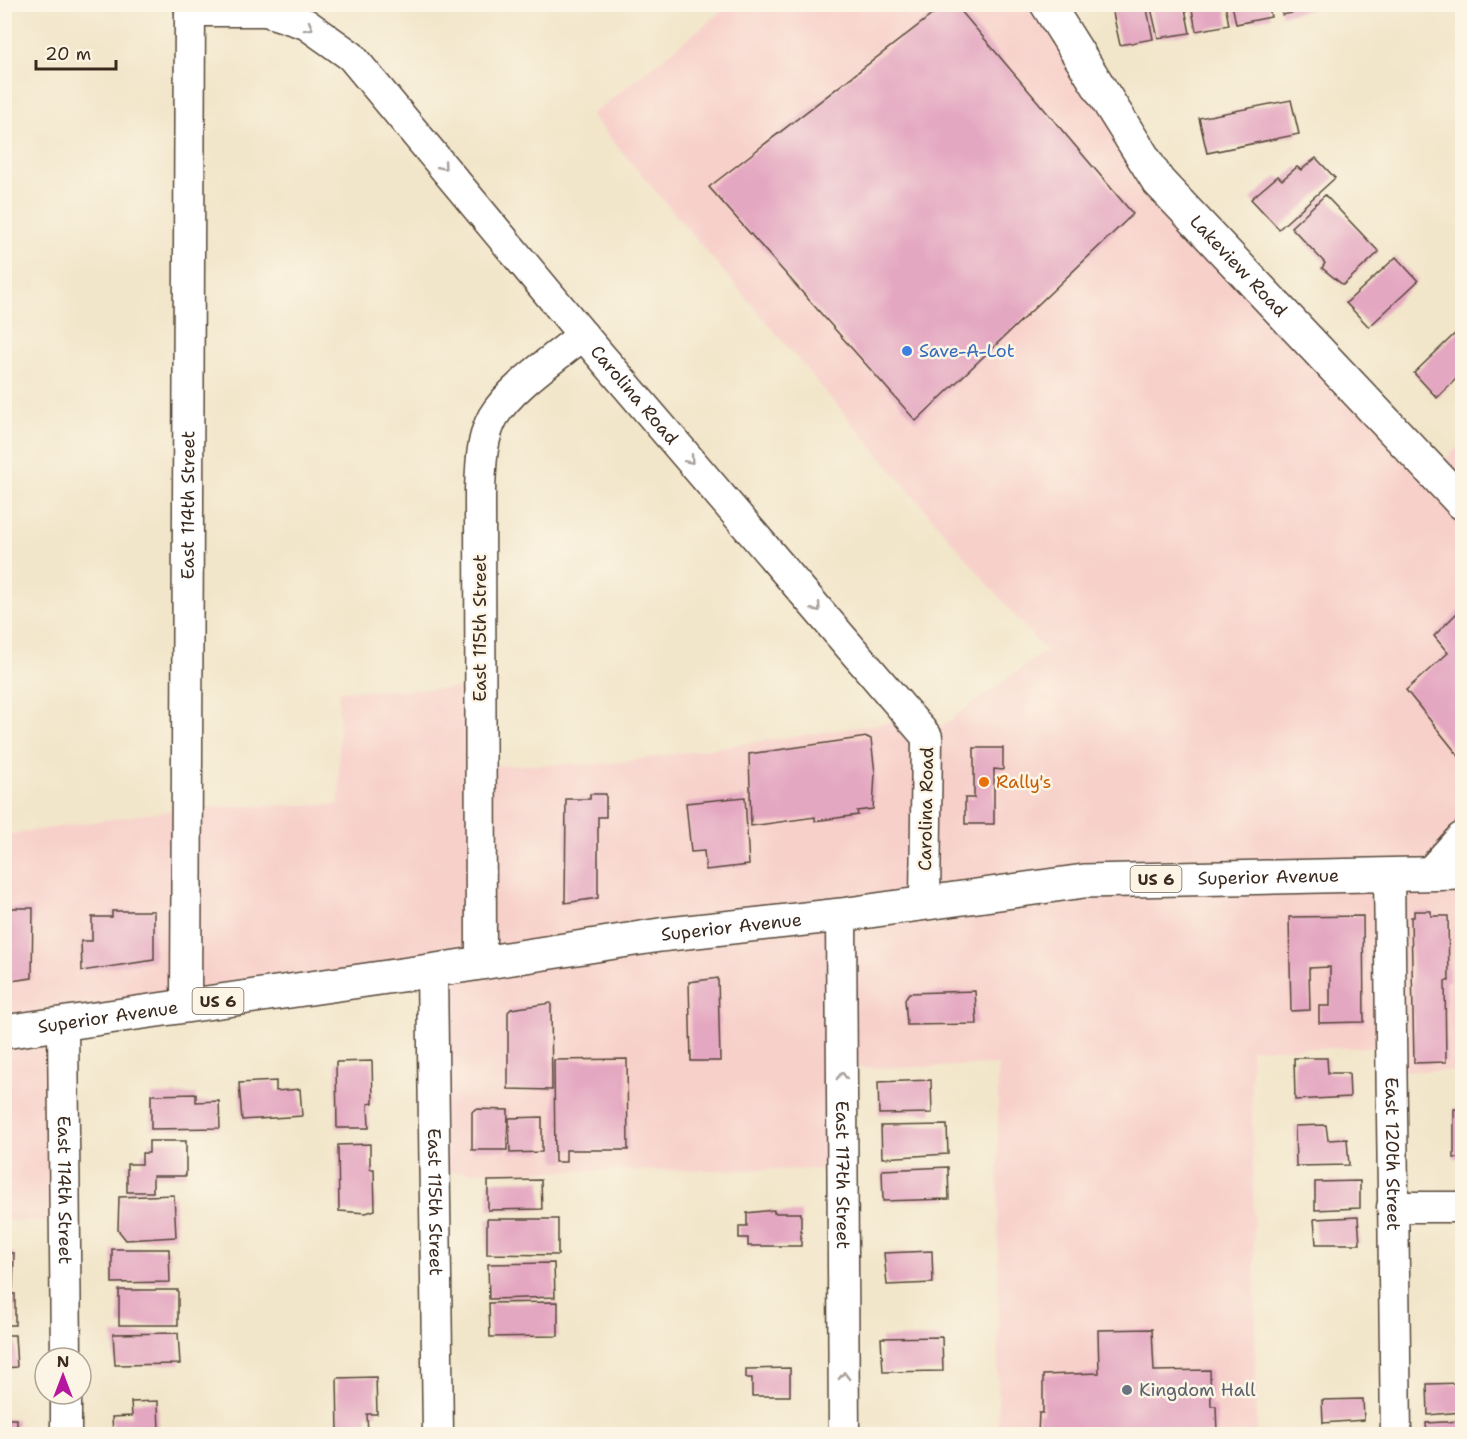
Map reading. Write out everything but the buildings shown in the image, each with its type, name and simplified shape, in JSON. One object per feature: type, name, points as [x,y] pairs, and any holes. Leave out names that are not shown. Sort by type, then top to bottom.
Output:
[{"type":"main road","name":"Lakeview Road","points":[[1047,4],[1158,182],[1462,503]]},
{"type":"main road","points":[[1447,873],[1462,839]]},
{"type":"main road","name":"Superior Avenue","points":[[4,1032],[432,971],[660,935],[842,915],[1084,881],[1447,873]]},
{"type":"street","name":"Carolina Road","points":[[190,8],[266,11],[306,24],[351,56],[583,335],[927,737],[925,902]]},
{"type":"street","name":"East 114th Street","points":[[186,1005],[190,8]]},
{"type":"street","name":"East 115th Street","points":[[481,963],[480,490],[483,451],[493,417],[508,398],[583,335]]},
{"type":"street","name":"East 120th Street","points":[[1389,874],[1396,1434]]},
{"type":"street","name":"East 117th Street","points":[[842,915],[844,1434]]},
{"type":"street","name":"East 115th Street","points":[[432,971],[438,1434]]},
{"type":"street","name":"East 114th Street","points":[[63,1024],[66,1346]]},
{"type":"street","points":[[1392,1207],[1462,1207]]},
{"type":"street","points":[[66,1406],[66,1434]]},
{"type":"shaded area","points":[[730,5],[1047,5],[1158,181],[1432,471],[1462,444],[1462,1071],[1390,1071],[1390,1047],[1251,1049],[1257,1434],[998,1434],[998,1065],[842,1069],[842,1169],[436,1172],[432,970],[63,1024],[65,1221],[5,1221],[4,835],[187,808],[339,804],[339,691],[481,688],[481,766],[613,763],[913,719],[928,736],[1045,651],[591,115]]},
{"type":"place","name":"Save-A-Lot","points":[[907,351]]},
{"type":"place","name":"Rally's","points":[[984,782]]},
{"type":"place","name":"Kingdom Hall","points":[[1127,1390]]}]
